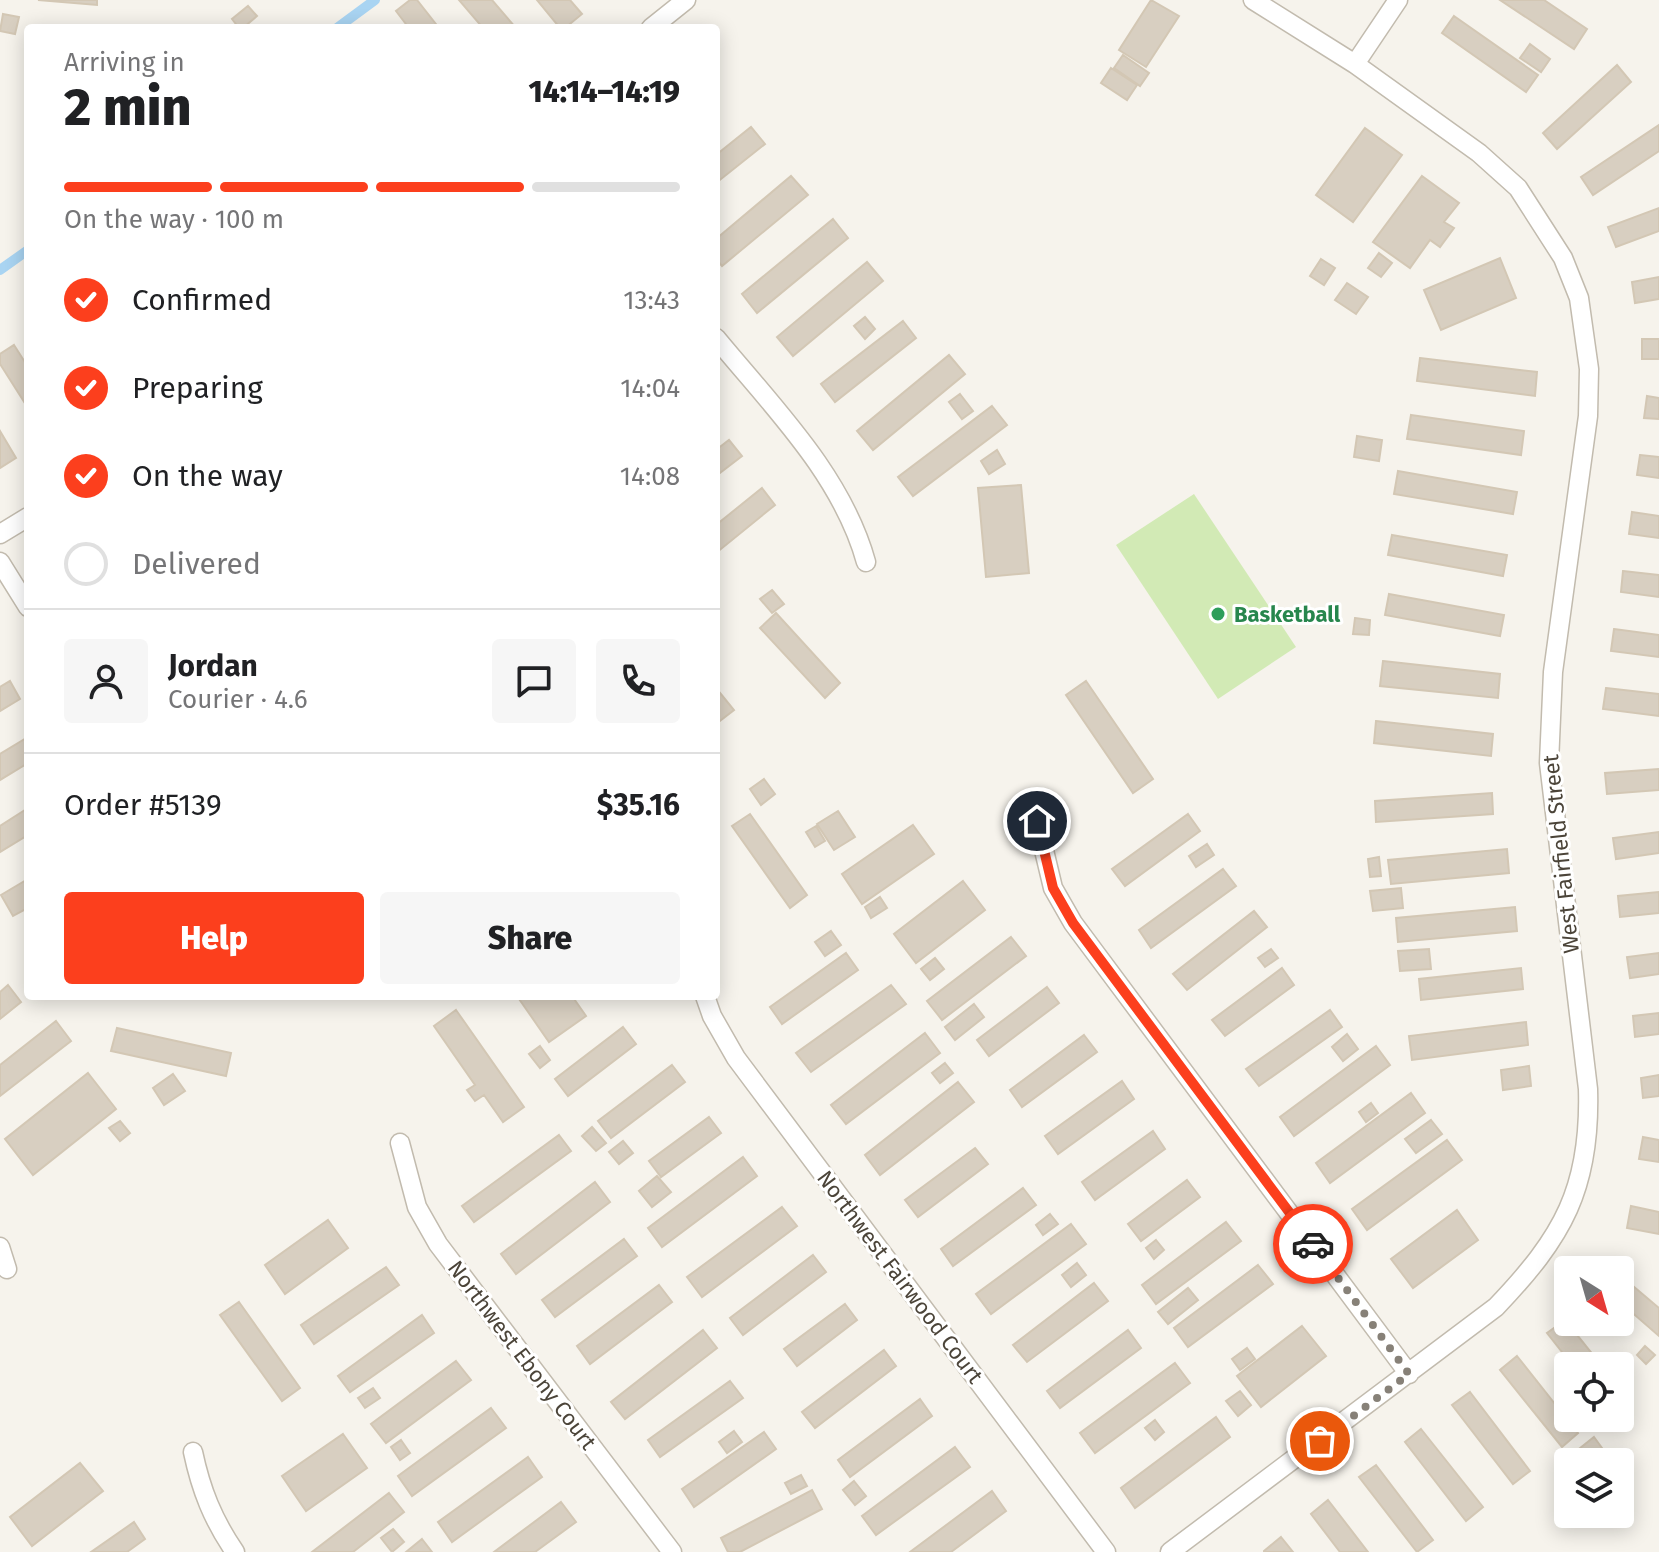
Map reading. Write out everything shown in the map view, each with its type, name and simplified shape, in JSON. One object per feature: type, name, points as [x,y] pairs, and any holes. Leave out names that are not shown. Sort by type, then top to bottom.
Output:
[{"type":"lane","points":[[656,24],[686,0]]},
{"type":"lane","name":"West Fairfield Street","points":[[1170,1552],[1496,1307],[1532,1269],[1558,1234],[1585,1159],[1589,1127],[1588,1089],[1549,763],[1553,672],[1588,416],[1589,369],[1579,298],[1563,258],[1518,188],[1479,153],[1355,64],[1253,0]]},
{"type":"lane","points":[[1355,64],[1398,0]]},
{"type":"lane","points":[[720,343],[813,456],[847,513],[859,537],[866,562]]},
{"type":"lane","points":[[0,534],[24,519]]},
{"type":"lane","points":[[0,562],[24,601]]},
{"type":"lane","points":[[1037,821],[1053,888],[1073,923],[1409,1374]]},
{"type":"lane","name":"Northwest Fairwood Court","points":[[706,1000],[736,1058],[1106,1552]]},
{"type":"lane","name":"Northwest Ebony Court","points":[[400,1143],[417,1207],[438,1244],[672,1552]]},
{"type":"lane","points":[[0,1247],[7,1269]]},
{"type":"lane","points":[[193,1452],[209,1512],[235,1552]]},
{"type":"green space","name":"Basketball","points":[[1194,494],[1296,647],[1218,699],[1116,545]]},
{"type":"building","points":[[38,0],[97,0],[97,5]]},
{"type":"building","points":[[410,0],[417,0],[436,24],[406,24],[396,11]]},
{"type":"building","points":[[459,0],[492,0],[513,24],[480,24]]},
{"type":"building","points":[[537,0],[570,0],[582,14],[570,24],[557,24]]},
{"type":"building","points":[[1151,0],[1179,16],[1146,67],[1119,50]]},
{"type":"building","points":[[1500,0],[1544,0],[1587,29],[1574,49]]},
{"type":"building","points":[[248,6],[257,16],[248,24],[236,24],[232,19]]},
{"type":"building","points":[[3,14],[19,17],[15,34],[0,31]]},
{"type":"building","points":[[1454,16],[1538,75],[1526,92],[1442,33]]},
{"type":"building","points":[[1530,44],[1550,59],[1541,72],[1520,58]]},
{"type":"building","points":[[1123,55],[1149,73],[1140,86],[1114,68]]},
{"type":"building","points":[[1617,65],[1631,82],[1557,149],[1543,133]]},
{"type":"building","points":[[1111,68],[1137,85],[1127,100],[1101,83]]},
{"type":"building","points":[[1659,125],[1659,151],[1593,195],[1581,177]]},
{"type":"building","points":[[751,127],[765,144],[720,180],[720,152]]},
{"type":"building","points":[[1365,128],[1402,155],[1353,222],[1316,195]]},
{"type":"building","points":[[791,176],[808,195],[722,266],[720,236]]},
{"type":"building","points":[[1422,176],[1459,203],[1444,222],[1454,228],[1440,247],[1430,240],[1410,268],[1373,242]]},
{"type":"building","points":[[1659,208],[1659,231],[1616,247],[1608,227]]},
{"type":"building","points":[[833,219],[848,238],[757,313],[742,294]]},
{"type":"building","points":[[1379,253],[1392,263],[1381,277],[1368,268]]},
{"type":"building","points":[[1500,258],[1516,298],[1441,330],[1424,290]]},
{"type":"building","points":[[1321,259],[1335,268],[1324,285],[1310,276]]},
{"type":"building","points":[[867,262],[883,281],[793,356],[777,337]]},
{"type":"building","points":[[1659,277],[1659,299],[1635,303],[1632,282]]},
{"type":"building","points":[[1347,283],[1368,297],[1356,314],[1335,300]]},
{"type":"building","points":[[865,317],[875,329],[865,339],[854,326]]},
{"type":"building","points":[[903,321],[916,338],[835,402],[821,384]]},
{"type":"building","points":[[1642,339],[1659,339],[1659,359],[1642,359]]},
{"type":"building","points":[[14,345],[24,361],[24,402],[0,364],[0,354]]},
{"type":"building","points":[[949,355],[965,374],[873,450],[857,431]]},
{"type":"building","points":[[1420,358],[1537,372],[1535,396],[1417,381]]},
{"type":"building","points":[[960,394],[973,411],[962,419],[949,402]]},
{"type":"building","points":[[1647,396],[1659,398],[1659,419],[1644,418]]},
{"type":"building","points":[[992,406],[1007,425],[913,496],[898,477]]},
{"type":"building","points":[[1411,415],[1524,431],[1521,455],[1407,439]]},
{"type":"building","points":[[0,431],[16,458],[0,468]]},
{"type":"building","points":[[1357,436],[1382,440],[1379,461],[1354,457]]},
{"type":"building","points":[[729,440],[742,456],[720,473],[720,447]]},
{"type":"building","points":[[997,450],[1005,464],[989,474],[981,461]]},
{"type":"building","points":[[1640,455],[1659,457],[1659,478],[1637,475]]},
{"type":"building","points":[[1398,471],[1517,492],[1513,514],[1394,494]]},
{"type":"building","points":[[1021,485],[1029,573],[986,577],[978,488]]},
{"type":"building","points":[[762,488],[775,505],[720,550],[720,522]]},
{"type":"building","points":[[1632,512],[1659,516],[1659,538],[1629,534]]},
{"type":"building","points":[[1392,535],[1507,555],[1503,576],[1388,555]]},
{"type":"building","points":[[1623,571],[1659,575],[1659,597],[1621,592]]},
{"type":"building","points":[[772,590],[784,604],[772,613],[760,599]]},
{"type":"building","points":[[1389,594],[1504,615],[1500,636],[1385,615]]},
{"type":"building","points":[[776,613],[840,683],[825,698],[760,628]]},
{"type":"building","points":[[1355,618],[1370,620],[1369,635],[1353,634]]},
{"type":"building","points":[[1614,629],[1659,635],[1659,657],[1611,651]]},
{"type":"building","points":[[1383,661],[1500,674],[1498,698],[1380,686]]},
{"type":"building","points":[[10,681],[20,699],[0,711],[0,687]]},
{"type":"building","points":[[1086,681],[1153,779],[1133,793],[1066,695]]},
{"type":"building","points":[[1606,688],[1659,694],[1659,716],[1603,709]]},
{"type":"building","points":[[720,693],[734,710],[720,721]]},
{"type":"building","points":[[1376,721],[1493,734],[1491,756],[1374,743]]},
{"type":"building","points":[[24,739],[24,765],[0,780],[0,754]]},
{"type":"building","points":[[1659,769],[1659,790],[1607,794],[1605,773]]},
{"type":"building","points":[[764,779],[775,794],[761,805],[750,789]]},
{"type":"building","points":[[1492,793],[1493,814],[1376,822],[1375,801]]},
{"type":"building","points":[[24,811],[24,837],[0,852],[0,826]]},
{"type":"building","points":[[838,811],[855,837],[834,850],[817,824]]},
{"type":"building","points":[[750,814],[807,895],[790,908],[732,826]]},
{"type":"building","points":[[1188,814],[1200,831],[1125,886],[1112,869]]},
{"type":"building","points":[[913,825],[934,854],[862,904],[842,874]]},
{"type":"building","points":[[816,826],[825,841],[815,847],[806,832]]},
{"type":"building","points":[[1659,832],[1659,853],[1616,859],[1613,838]]},
{"type":"building","points":[[1207,844],[1214,855],[1196,867],[1189,856]]},
{"type":"building","points":[[1507,849],[1509,873],[1391,884],[1388,860]]},
{"type":"building","points":[[1379,857],[1381,876],[1370,877],[1368,859]]},
{"type":"building","points":[[1223,869],[1236,886],[1151,948],[1139,930]]},
{"type":"building","points":[[24,881],[24,910],[13,916],[1,895]]},
{"type":"building","points":[[963,881],[985,910],[916,963],[894,934]]},
{"type":"building","points":[[1401,888],[1403,908],[1373,911],[1370,891]]},
{"type":"building","points":[[1659,892],[1659,913],[1620,917],[1618,896]]},
{"type":"building","points":[[880,897],[887,908],[871,918],[865,907]]},
{"type":"building","points":[[1515,907],[1517,931],[1398,942],[1396,918]]},
{"type":"building","points":[[1254,911],[1267,927],[1187,990],[1173,974]]},
{"type":"building","points":[[831,931],[841,945],[825,956],[815,942]]},
{"type":"building","points":[[1011,937],[1026,956],[942,1020],[927,1001]]},
{"type":"building","points":[[1271,949],[1278,958],[1265,967],[1258,958]]},
{"type":"building","points":[[1429,949],[1431,969],[1400,971],[1398,951]]},
{"type":"building","points":[[846,953],[858,970],[782,1024],[770,1007]]},
{"type":"building","points":[[1659,953],[1659,974],[1630,978],[1627,957]]},
{"type":"building","points":[[935,958],[944,969],[930,980],[921,969]]},
{"type":"building","points":[[1282,968],[1294,985],[1225,1036],[1212,1020]]},
{"type":"building","points":[[1521,968],[1523,989],[1421,1000],[1419,979]]},
{"type":"building","points":[[8,985],[21,1002],[0,1019],[0,992]]},
{"type":"building","points":[[891,985],[906,1004],[811,1072],[796,1053]]},
{"type":"building","points":[[1047,987],[1059,1003],[989,1056],[977,1040]]},
{"type":"building","points":[[520,1000],[575,1000],[586,1016],[549,1042]]},
{"type":"building","points":[[974,1004],[984,1017],[955,1040],[945,1027]]},
{"type":"building","points":[[456,1010],[524,1107],[503,1122],[484,1095],[475,1101],[467,1090],[475,1085],[434,1026]]},
{"type":"building","points":[[1330,1010],[1342,1027],[1259,1086],[1246,1069]]},
{"type":"building","points":[[1659,1013],[1659,1034],[1635,1037],[1633,1016]]},
{"type":"building","points":[[56,1021],[71,1041],[0,1096],[0,1065]]},
{"type":"building","points":[[1526,1022],[1528,1045],[1412,1060],[1409,1036]]},
{"type":"building","points":[[623,1027],[636,1044],[568,1096],[555,1079]]},
{"type":"building","points":[[117,1028],[231,1053],[226,1076],[111,1051]]},
{"type":"building","points":[[925,1033],[940,1053],[846,1124],[831,1105]]},
{"type":"building","points":[[1347,1034],[1358,1049],[1343,1061],[1332,1047]]},
{"type":"building","points":[[1084,1035],[1097,1052],[1022,1107],[1010,1090]]},
{"type":"building","points":[[540,1046],[550,1060],[540,1068],[529,1054]]},
{"type":"building","points":[[1376,1046],[1390,1065],[1294,1136],[1280,1117]]},
{"type":"building","points":[[945,1063],[953,1073],[940,1083],[932,1073]]},
{"type":"building","points":[[672,1065],[685,1082],[611,1138],[598,1121]]},
{"type":"building","points":[[1529,1066],[1531,1086],[1503,1090],[1501,1070]]},
{"type":"building","points":[[88,1073],[116,1109],[33,1175],[5,1139]]},
{"type":"building","points":[[173,1074],[185,1091],[164,1105],[153,1088]]},
{"type":"building","points":[[1659,1075],[1659,1096],[1643,1098],[1641,1078]]},
{"type":"building","points":[[1122,1081],[1134,1099],[1058,1154],[1045,1136]]},
{"type":"building","points":[[958,1082],[974,1102],[880,1175],[865,1155]]},
{"type":"building","points":[[1411,1093],[1425,1113],[1330,1183],[1316,1163]]},
{"type":"building","points":[[1371,1103],[1378,1113],[1366,1122],[1359,1112]]},
{"type":"building","points":[[709,1117],[721,1133],[661,1177],[649,1161]]},
{"type":"building","points":[[1431,1120],[1442,1134],[1416,1153],[1405,1139]]},
{"type":"building","points":[[120,1121],[130,1133],[120,1141],[109,1128]]},
{"type":"building","points":[[592,1127],[606,1143],[596,1151],[582,1136]]},
{"type":"building","points":[[1153,1131],[1165,1149],[1095,1200],[1082,1182]]},
{"type":"building","points":[[559,1135],[571,1151],[474,1222],[462,1206]]},
{"type":"building","points":[[1643,1137],[1659,1140],[1659,1162],[1639,1159]]},
{"type":"building","points":[[1447,1140],[1462,1160],[1367,1230],[1352,1209]]},
{"type":"building","points":[[623,1141],[633,1153],[619,1164],[609,1152]]},
{"type":"building","points":[[975,1148],[988,1164],[918,1217],[905,1200]]},
{"type":"building","points":[[743,1157],[757,1176],[662,1247],[648,1228]]},
{"type":"building","points":[[657,1176],[671,1192],[652,1207],[639,1191]]},
{"type":"building","points":[[1187,1180],[1200,1197],[1141,1241],[1128,1224]]},
{"type":"building","points":[[595,1182],[610,1202],[516,1274],[501,1254]]},
{"type":"building","points":[[1023,1188],[1036,1205],[953,1266],[941,1249]]},
{"type":"building","points":[[1631,1206],[1659,1212],[1659,1234],[1627,1228]]},
{"type":"building","points":[[782,1207],[797,1226],[702,1297],[687,1277]]},
{"type":"building","points":[[1457,1210],[1478,1240],[1413,1288],[1391,1259]]},
{"type":"building","points":[[1050,1214],[1058,1224],[1043,1235],[1036,1225]]},
{"type":"building","points":[[328,1220],[348,1248],[285,1294],[265,1265]]},
{"type":"building","points":[[1226,1222],[1241,1241],[1156,1304],[1142,1285]]},
{"type":"building","points":[[1071,1224],[1086,1244],[991,1314],[976,1294]]},
{"type":"building","points":[[624,1239],[637,1256],[555,1317],[542,1300]]},
{"type":"building","points":[[1156,1240],[1164,1250],[1154,1259],[1146,1248]]},
{"type":"building","points":[[813,1255],[826,1272],[743,1335],[730,1318]]},
{"type":"building","points":[[1077,1263],[1086,1275],[1071,1287],[1062,1275]]},
{"type":"building","points":[[1258,1265],[1273,1284],[1188,1347],[1174,1328]]},
{"type":"building","points":[[386,1267],[399,1285],[314,1344],[301,1325]]},
{"type":"building","points":[[1094,1283],[1108,1301],[1027,1362],[1013,1345]]},
{"type":"building","points":[[659,1285],[672,1302],[590,1364],[577,1346]]},
{"type":"building","points":[[1634,1287],[1659,1308],[1659,1336],[1634,1314]]},
{"type":"building","points":[[1188,1288],[1198,1300],[1168,1324],[1158,1312]]},
{"type":"building","points":[[239,1302],[300,1388],[282,1401],[220,1315]]},
{"type":"building","points":[[845,1304],[857,1320],[797,1366],[784,1349]]},
{"type":"building","points":[[422,1315],[434,1333],[350,1392],[338,1376]]},
{"type":"building","points":[[1302,1326],[1326,1356],[1261,1407],[1237,1376]]},
{"type":"building","points":[[1554,1328],[1554,1336],[1578,1336],[1591,1352],[1562,1352],[1547,1333]]},
{"type":"building","points":[[703,1330],[717,1348],[625,1419],[611,1402]]},
{"type":"building","points":[[1128,1330],[1141,1348],[1060,1408],[1047,1391]]},
{"type":"building","points":[[1645,1346],[1655,1355],[1646,1364],[1637,1355]]},
{"type":"building","points":[[1247,1348],[1255,1359],[1240,1370],[1232,1359]]},
{"type":"building","points":[[884,1350],[896,1366],[815,1428],[802,1412]]},
{"type":"building","points":[[1517,1356],[1554,1403],[1554,1432],[1578,1433],[1562,1447],[1500,1370]]},
{"type":"building","points":[[456,1361],[471,1380],[386,1443],[371,1424]]},
{"type":"building","points":[[1175,1363],[1190,1383],[1095,1453],[1080,1433]]},
{"type":"building","points":[[730,1381],[743,1398],[660,1457],[648,1440]]},
{"type":"building","points":[[373,1388],[380,1398],[365,1408],[358,1398]]},
{"type":"building","points":[[1240,1391],[1251,1405],[1238,1416],[1226,1401]]},
{"type":"building","points":[[1470,1392],[1530,1471],[1513,1484],[1452,1405]]},
{"type":"building","points":[[920,1399],[932,1416],[850,1477],[838,1460]]},
{"type":"building","points":[[491,1408],[506,1428],[412,1496],[398,1476]]},
{"type":"building","points":[[1216,1417],[1230,1437],[1135,1508],[1121,1488]]},
{"type":"building","points":[[1155,1420],[1164,1432],[1155,1440],[1145,1428]]},
{"type":"building","points":[[1421,1429],[1483,1507],[1466,1521],[1405,1442]]},
{"type":"building","points":[[734,1431],[742,1442],[727,1453],[719,1442]]},
{"type":"building","points":[[764,1432],[776,1449],[694,1507],[682,1489]]},
{"type":"building","points":[[343,1434],[367,1468],[306,1511],[282,1476]]},
{"type":"building","points":[[1594,1437],[1602,1448],[1580,1448]]},
{"type":"building","points":[[401,1440],[410,1453],[400,1460],[391,1447]]},
{"type":"building","points":[[955,1447],[970,1467],[876,1535],[862,1516]]},
{"type":"building","points":[[528,1457],[542,1477],[452,1542],[438,1522]]},
{"type":"building","points":[[80,1463],[103,1491],[32,1546],[10,1517]]},
{"type":"building","points":[[1376,1465],[1433,1540],[1417,1552],[1359,1477]]},
{"type":"building","points":[[801,1475],[807,1486],[791,1494],[785,1483]]},
{"type":"building","points":[[854,1481],[866,1496],[855,1505],[843,1490]]},
{"type":"building","points":[[812,1490],[822,1509],[740,1552],[728,1552],[721,1538]]},
{"type":"building","points":[[992,1491],[1006,1511],[951,1552],[910,1552]]},
{"type":"building","points":[[389,1493],[404,1512],[353,1552],[312,1552]]},
{"type":"building","points":[[1328,1500],[1368,1552],[1340,1552],[1311,1514]]},
{"type":"building","points":[[561,1502],[576,1522],[535,1552],[494,1552]]},
{"type":"building","points":[[134,1522],[145,1539],[127,1552],[91,1552]]},
{"type":"building","points":[[393,1529],[404,1542],[392,1552],[381,1538]]},
{"type":"building","points":[[1281,1537],[1293,1552],[1264,1552],[1264,1551]]},
{"type":"building","points":[[422,1539],[432,1552],[406,1552]]},
{"type":"waterway","points":[[342,24],[375,0]]},
{"type":"waterway","points":[[0,270],[24,253]]},
{"type":"way so far","points":[[1313,1244],[1409,1374],[1320,1441]]},
{"type":"place","name":"Basketball","points":[[1218,614]]},
{"type":"route","points":[[1037,821],[1053,888],[1073,923],[1313,1244]]}]
